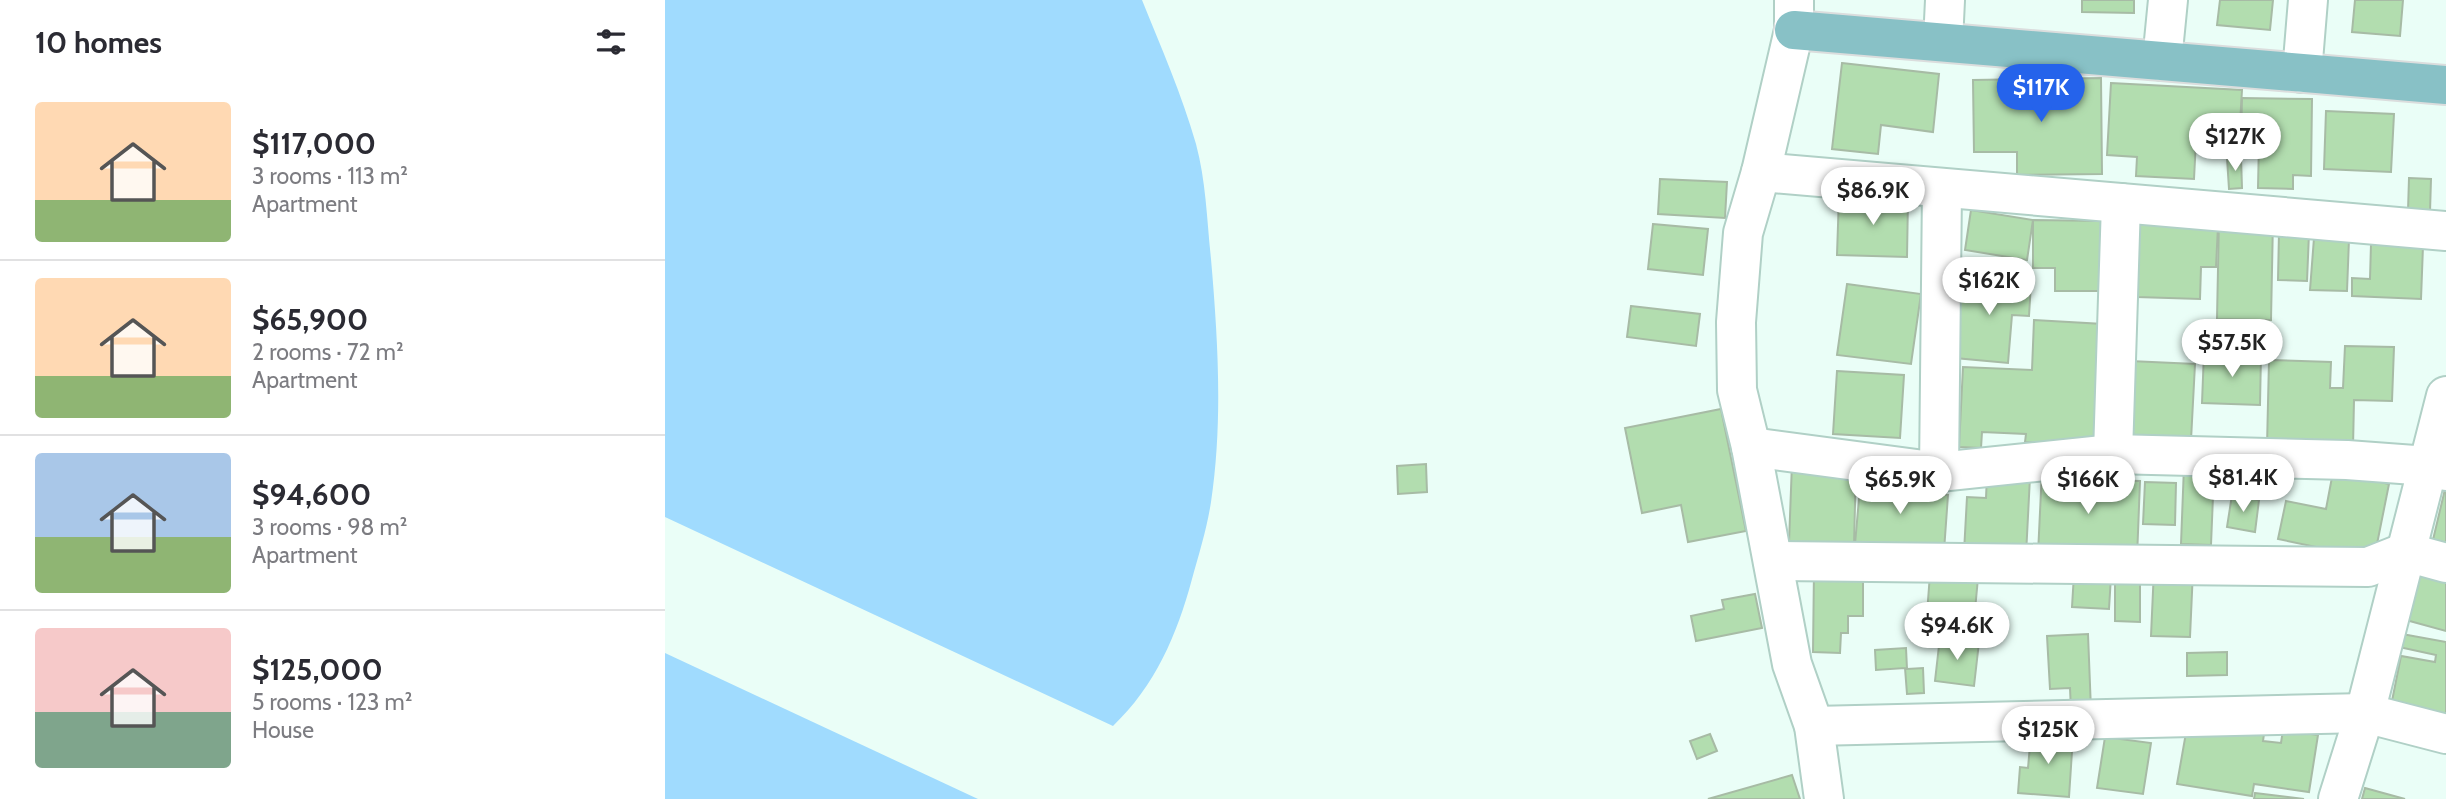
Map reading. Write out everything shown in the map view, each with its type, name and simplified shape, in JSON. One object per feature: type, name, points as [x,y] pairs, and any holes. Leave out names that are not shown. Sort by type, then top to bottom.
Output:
[{"type":"main road","points":[[1794,15],[1943,42],[2446,85]]},
{"type":"street","points":[[1943,42],[1945,0]]},
{"type":"street","points":[[2162,61],[2168,0]]},
{"type":"street","points":[[2302,73],[2308,0]]},
{"type":"street","points":[[1794,15],[1761,172],[1743,233],[1735,322],[1737,390],[1751,447],[1792,664],[1814,726],[1824,799]]},
{"type":"street","points":[[1761,172],[2446,231]]},
{"type":"street","points":[[1939,472],[1942,188]]},
{"type":"street","points":[[2113,454],[2121,203]]},
{"type":"street","points":[[2338,799],[2365,713],[2406,552],[2437,468],[2446,396]]},
{"type":"street","points":[[1751,447],[1939,472],[2113,454],[2347,460],[2437,468]]},
{"type":"street","points":[[1773,561],[2368,567],[2406,552],[2446,563]]},
{"type":"street","points":[[1814,726],[2365,713],[2446,734]]},
{"type":"water","points":[[665,0],[1142,0],[1184,107],[1202,172],[1216,320],[1217,442],[1207,521],[1179,620],[1152,677],[1113,726],[665,517]]},
{"type":"water","points":[[665,653],[978,799],[665,799]]},
{"type":"building","points":[[2082,0],[2134,0],[2134,13],[2082,12]]},
{"type":"building","points":[[2220,0],[2273,0],[2270,30],[2217,25]]},
{"type":"building","points":[[2355,0],[2403,0],[2400,36],[2352,32]]},
{"type":"building","points":[[1842,63],[1939,74],[1933,132],[1881,125],[1878,154],[1832,149]]},
{"type":"building","points":[[2101,78],[2102,174],[2017,175],[2017,152],[1974,152],[1973,80]]},
{"type":"building","points":[[2111,83],[2242,90],[2240,123],[2197,121],[2194,179],[2136,176],[2137,157],[2107,155]]},
{"type":"building","points":[[2242,98],[2312,99],[2311,176],[2293,175],[2293,189],[2258,188],[2259,141],[2241,141]]},
{"type":"building","points":[[2326,111],[2394,114],[2391,172],[2324,169]]},
{"type":"building","points":[[2241,157],[2242,188],[2229,189],[2227,158]]},
{"type":"building","points":[[2409,178],[2431,179],[2430,212],[2408,211]]},
{"type":"building","points":[[1660,179],[1727,182],[1725,218],[1658,214]]},
{"type":"building","points":[[1839,196],[1908,198],[1907,257],[1837,255]]},
{"type":"building","points":[[1971,210],[2033,220],[2027,260],[1965,250]]},
{"type":"building","points":[[2219,219],[2273,220],[2271,320],[2217,319]]},
{"type":"building","points":[[2033,220],[2105,221],[2104,291],[2055,291],[2055,268],[2033,268]]},
{"type":"building","points":[[1653,224],[1708,229],[1703,275],[1648,269]]},
{"type":"building","points":[[2139,224],[2218,226],[2216,267],[2201,267],[2200,299],[2137,297]]},
{"type":"building","points":[[2279,232],[2309,233],[2307,281],[2278,280]]},
{"type":"building","points":[[2314,238],[2349,239],[2347,291],[2310,290]]},
{"type":"building","points":[[2371,244],[2423,246],[2421,299],[2352,296],[2352,278],[2370,279]]},
{"type":"building","points":[[1961,277],[2031,283],[2029,316],[2012,315],[2008,363],[1955,358]]},
{"type":"building","points":[[1847,284],[1921,294],[1911,364],[1837,355]]},
{"type":"building","points":[[1631,306],[1700,314],[1696,346],[1627,337]]},
{"type":"building","points":[[2034,320],[2103,324],[2097,446],[2025,442],[2026,434],[1982,432],[1981,448],[1959,447],[1963,367],[2032,370]]},
{"type":"building","points":[[2345,346],[2394,347],[2392,401],[2354,400],[2353,448],[2267,446],[2269,360],[2331,362],[2330,388],[2343,388]]},
{"type":"building","points":[[2204,352],[2261,354],[2260,405],[2202,403]]},
{"type":"building","points":[[2130,361],[2195,364],[2191,440],[2126,437]]},
{"type":"building","points":[[1837,371],[1904,375],[1900,438],[1833,434]]},
{"type":"building","points":[[1721,409],[1746,531],[1688,542],[1681,505],[1642,513],[1625,428]]},
{"type":"building","points":[[1792,463],[1856,465],[1854,545],[1789,543]]},
{"type":"building","points":[[1426,464],[1427,492],[1398,494],[1397,466]]},
{"type":"building","points":[[2184,466],[2227,467],[2226,497],[2213,496],[2211,545],[2181,544]]},
{"type":"building","points":[[2042,470],[2093,472],[2092,480],[2140,481],[2137,558],[2038,554]]},
{"type":"building","points":[[2333,472],[2389,484],[2374,559],[2278,539],[2286,501],[2326,509]]},
{"type":"building","points":[[1987,475],[2030,477],[2026,555],[1964,552],[1967,497],[1986,498]]},
{"type":"building","points":[[1861,476],[1910,480],[1909,492],[1948,495],[1944,551],[1855,544]]},
{"type":"building","points":[[2145,482],[2176,483],[2175,525],[2143,524]]},
{"type":"building","points":[[2446,485],[2446,548],[2432,544]]},
{"type":"building","points":[[2232,495],[2259,500],[2255,532],[2227,527]]},
{"type":"building","points":[[2422,563],[2446,569],[2446,631],[2406,620]]},
{"type":"building","points":[[2154,569],[2193,570],[2190,637],[2151,636]]},
{"type":"building","points":[[1814,570],[1863,571],[1863,616],[1848,616],[1848,633],[1841,633],[1840,653],[1813,652]]},
{"type":"building","points":[[2115,572],[2140,572],[2140,622],[2115,621]]},
{"type":"building","points":[[1930,574],[1978,578],[1973,631],[1926,627]]},
{"type":"building","points":[[2074,574],[2111,576],[2109,609],[2072,607]]},
{"type":"building","points":[[1755,594],[1762,628],[1696,641],[1691,616],[1724,609],[1722,600]]},
{"type":"building","points":[[2088,634],[2091,710],[2071,711],[2070,688],[2050,689],[2047,636]]},
{"type":"building","points":[[2402,634],[2446,642],[2446,722],[2390,711],[2401,656],[2435,662],[2436,655],[2399,647]]},
{"type":"building","points":[[1940,637],[1979,642],[1974,686],[1935,681]]},
{"type":"building","points":[[1906,648],[1907,669],[1923,668],[1924,693],[1907,694],[1905,668],[1876,670],[1875,650]]},
{"type":"building","points":[[2227,652],[2227,675],[2187,676],[2187,653]]},
{"type":"building","points":[[2187,727],[2265,727],[2263,741],[2281,743],[2283,730],[2318,735],[2309,792],[2254,784],[2252,796],[2177,784]]},
{"type":"building","points":[[1710,734],[1717,751],[1697,759],[1690,741]]},
{"type":"building","points":[[2031,734],[2073,736],[2069,797],[2018,793],[2020,767],[2028,768]]},
{"type":"building","points":[[2105,737],[2151,743],[2143,794],[2097,788]]},
{"type":"building","points":[[1792,775],[1800,799],[1708,799]]},
{"type":"building","points":[[2365,788],[2405,799],[2362,799]]},
{"type":"building","points":[[2255,793],[2304,799],[2254,799]]}]
